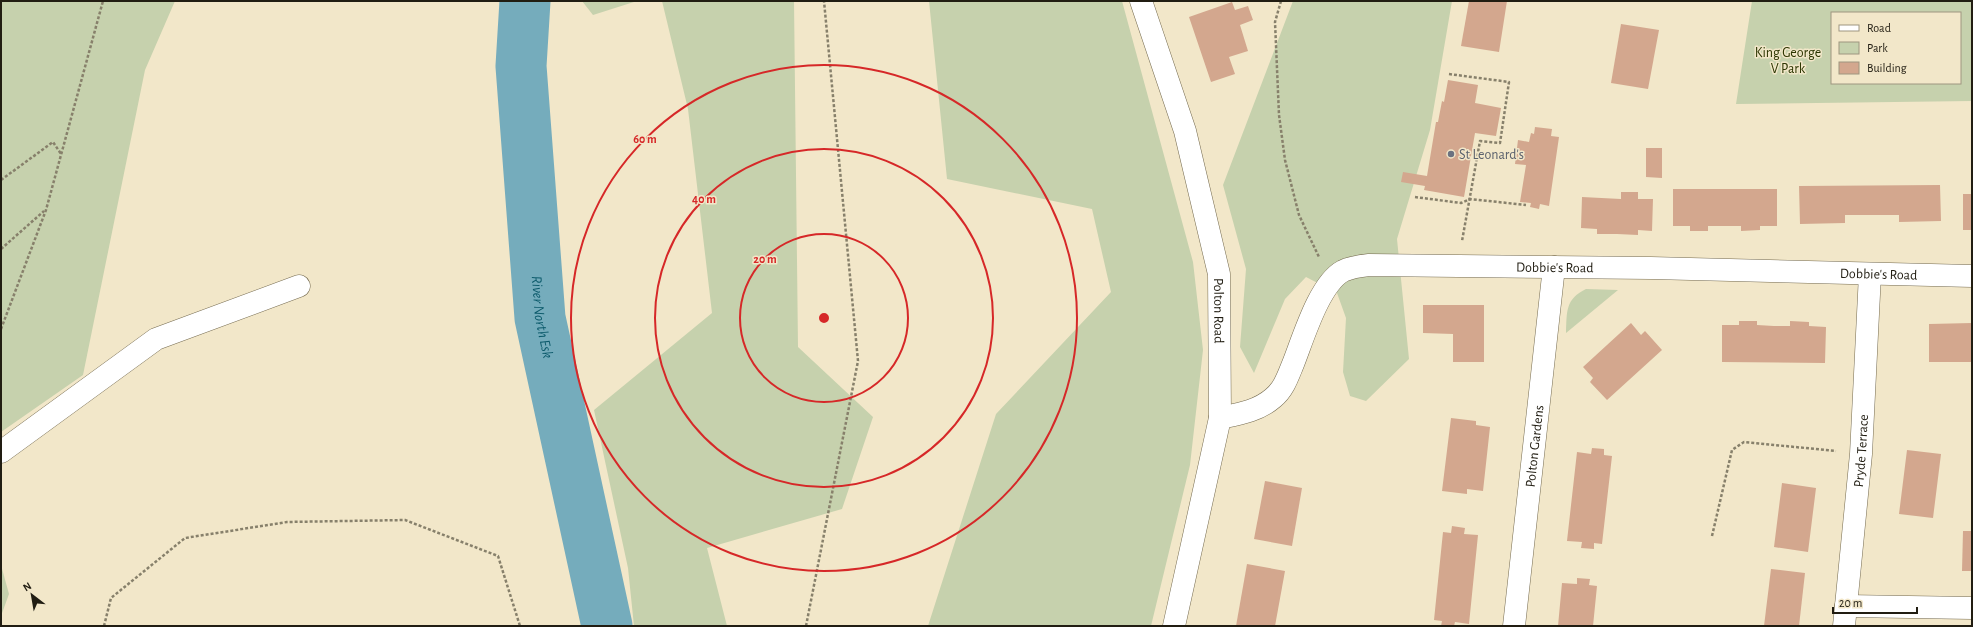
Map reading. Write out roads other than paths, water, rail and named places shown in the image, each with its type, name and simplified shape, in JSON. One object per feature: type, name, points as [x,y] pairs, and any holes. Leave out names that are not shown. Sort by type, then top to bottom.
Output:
[{"type":"street","name":"Polton Road","points":[[1141,1],[1186,131],[1219,274],[1220,418],[1174,626]]},
{"type":"street","name":"Dobbie's Road","points":[[1220,418],[1250,411],[1275,397],[1286,382],[1322,291],[1342,272],[1369,265],[1554,267],[1972,276]]},
{"type":"street","name":"Polton Gardens","points":[[1514,626],[1554,267]]},
{"type":"street","name":"Pryde Terrace","points":[[1845,616],[1861,454],[1870,274]]},
{"type":"street","points":[[1,452],[156,339],[299,286]]},
{"type":"street","points":[[1845,616],[1972,608]]},
{"type":"waterway","name":"River North Esk","points":[[525,1],[521,66],[540,318],[607,626]]},
{"type":"place","name":"St Leonard's","points":[[1451,154]]},
{"type":"park label","name":"King George V Park","points":[[1788,60]]}]
